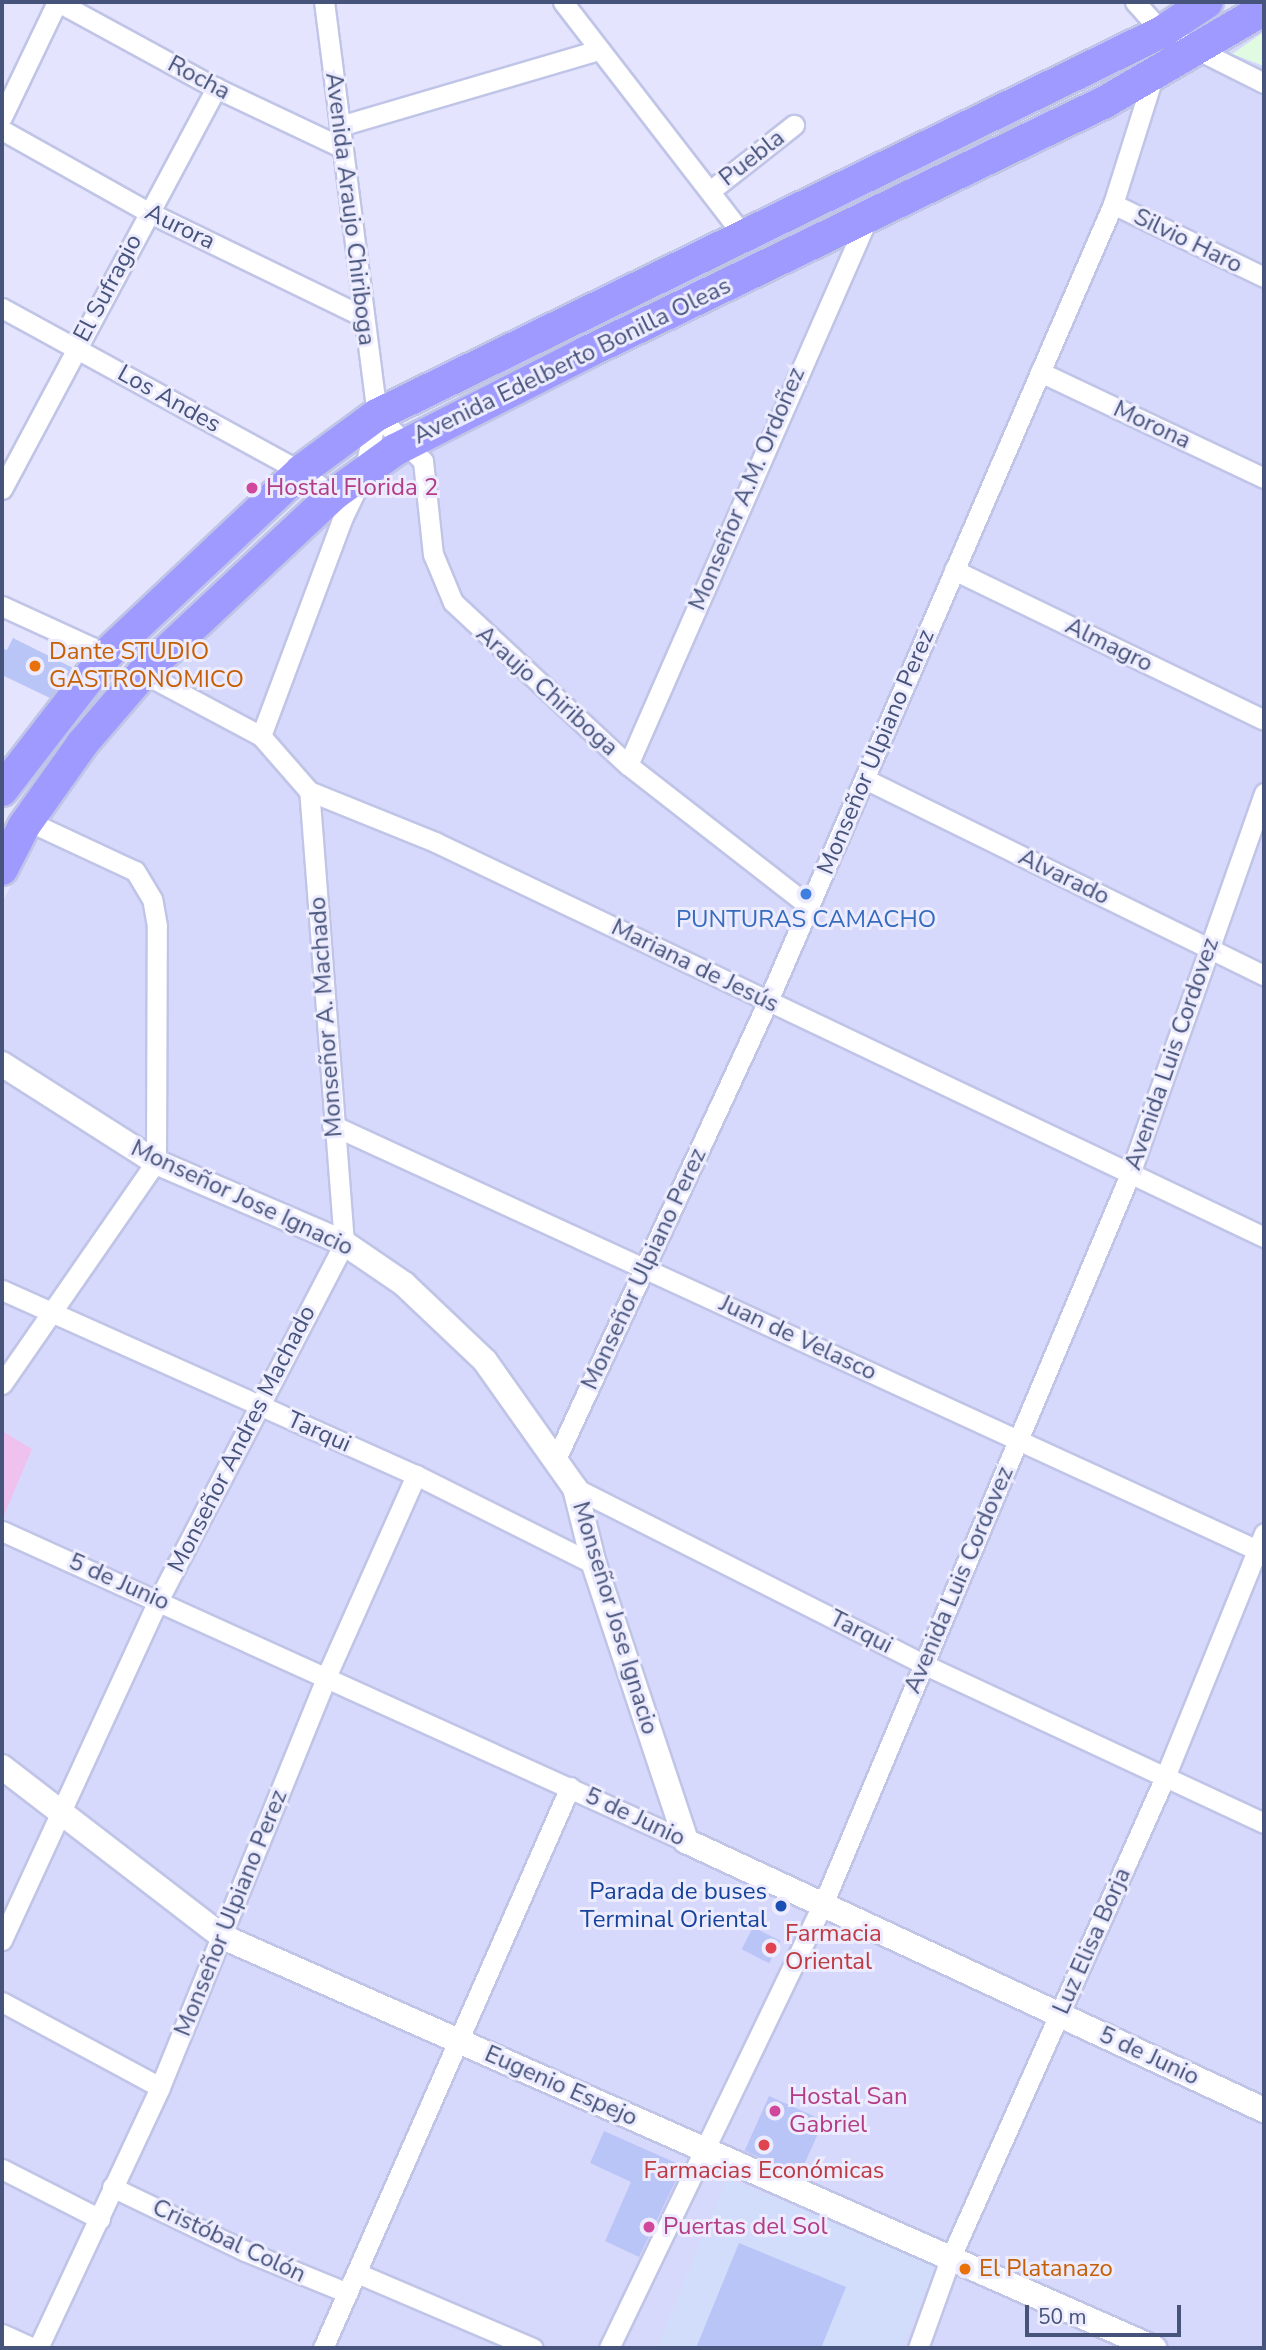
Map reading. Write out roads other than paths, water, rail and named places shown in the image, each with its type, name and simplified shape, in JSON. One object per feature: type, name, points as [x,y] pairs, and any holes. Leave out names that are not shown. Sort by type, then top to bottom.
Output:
[{"type":"main road","name":"Avenida Edelberto Bonilla Oleas","points":[[2,790],[107,654],[301,471],[377,415],[1162,32],[1207,2]]},
{"type":"main road","name":"Avenida Edelberto Bonilla Oleas","points":[[2,869],[28,821],[82,744],[143,673],[332,495],[408,442],[1154,76],[1194,49],[1264,9]]},
{"type":"street","name":"Rocha","points":[[58,2],[216,88],[344,148]]},
{"type":"street","points":[[2,117],[58,2]]},
{"type":"street","points":[[324,5],[344,2]]},
{"type":"street","points":[[564,2],[744,236]]},
{"type":"street","points":[[1135,2],[1162,32],[1264,83]]},
{"type":"street","name":"Avenida Araujo Chiriboga","points":[[324,5],[344,148],[362,316],[377,415]]},
{"type":"street","name":"Monseñor Ulpiano Perez","points":[[556,1459],[768,1001],[1113,204],[1154,76],[1162,32]]},
{"type":"street","points":[[340,126],[599,50]]},
{"type":"street","name":"El Sufragio","points":[[2,489],[216,88]]},
{"type":"street","name":"Puebla","points":[[710,191],[794,125]]},
{"type":"street","name":"Aurora","points":[[2,130],[148,212],[362,316]]},
{"type":"street","name":"Silvio Haro","points":[[1113,204],[1264,277]]},
{"type":"street","name":"Monseñor A.M. Ordoñez","points":[[628,765],[869,215]]},
{"type":"street","name":"Los Andes","points":[[2,307],[301,471],[332,495]]},
{"type":"street","name":"Morona","points":[[1040,372],[1264,478]]},
{"type":"street","points":[[261,736],[343,517],[363,475],[377,415]]},
{"type":"street","name":"Araujo Chiriboga","points":[[377,415],[408,442],[426,472],[433,554],[453,602],[628,765],[809,906]]},
{"type":"street","name":"Almagro","points":[[954,570],[1264,720]]},
{"type":"street","points":[[2,606],[107,654]]},
{"type":"street","name":"Mariana de Jesús","points":[[143,673],[261,736],[309,791],[435,842],[1264,1237]]},
{"type":"street","name":"Alvarado","points":[[865,779],[1264,975]]},
{"type":"street","name":"Monseñor A. Machado","points":[[309,791],[332,1125],[344,1243]]},
{"type":"street","name":"Avenida Luis Cordovez","points":[[609,2348],[823,1904],[1130,1174],[1264,793]]},
{"type":"street","points":[[2,1384],[50,1310],[156,1163],[157,926],[152,899],[135,872],[28,821]]},
{"type":"street","name":"Monseñor Jose Ignacio","points":[[2,1064],[156,1163],[344,1243],[404,1284],[485,1361],[575,1488],[594,1564],[686,1841]]},
{"type":"street","name":"Juan de Velasco","points":[[332,1125],[1018,1439],[1262,1545]]},
{"type":"street","name":"Monseñor Andres Machado","points":[[2,1940],[57,1812],[159,1599],[344,1243]]},
{"type":"street","name":"Tarqui","points":[[2,1290],[416,1475],[594,1564]]},
{"type":"street","name":"Monseñor Ulpiano Perez","points":[[38,2348],[160,2087],[327,1675],[416,1475]]},
{"type":"street","name":"Tarqui","points":[[575,1488],[923,1664],[1264,1823]]},
{"type":"street","name":"5 de Junio","points":[[2,1531],[327,1675],[1264,2110]]},
{"type":"street","name":"Luz Elisa Borja","points":[[918,2348],[950,2259],[1165,1777],[1262,1545]]},
{"type":"street","name":"Eugenio Espejo","points":[[2,1766],[57,1812],[223,1937],[1147,2347]]},
{"type":"street","points":[[323,2348],[570,1787]]},
{"type":"street","points":[[2,2002],[160,2087]]},
{"type":"street","points":[[2,2169],[100,2219]]},
{"type":"street","name":"Cristóbal Colón","points":[[112,2187],[245,2251],[348,2293]]},
{"type":"street","points":[[358,2273],[533,2348]]},
{"type":"street","points":[[2,2334],[33,2348]]},
{"type":"place","name":"Hostal Florida 2","points":[[252,488]]},
{"type":"place","name":"Dante STUDIO GASTRONOMICO","points":[[35,666]]},
{"type":"place","name":"PUNTURAS CAMACHO","points":[[806,894]]},
{"type":"place","name":"Parada de buses Terminal Oriental","points":[[781,1906]]},
{"type":"place","name":"Farmacia Oriental","points":[[771,1948]]},
{"type":"place","name":"Hostal San Gabriel","points":[[775,2111]]},
{"type":"place","name":"Farmacias Económicas","points":[[764,2145]]},
{"type":"place","name":"Puertas del Sol","points":[[649,2227]]},
{"type":"place","name":"El Platanazo","points":[[965,2269]]}]
